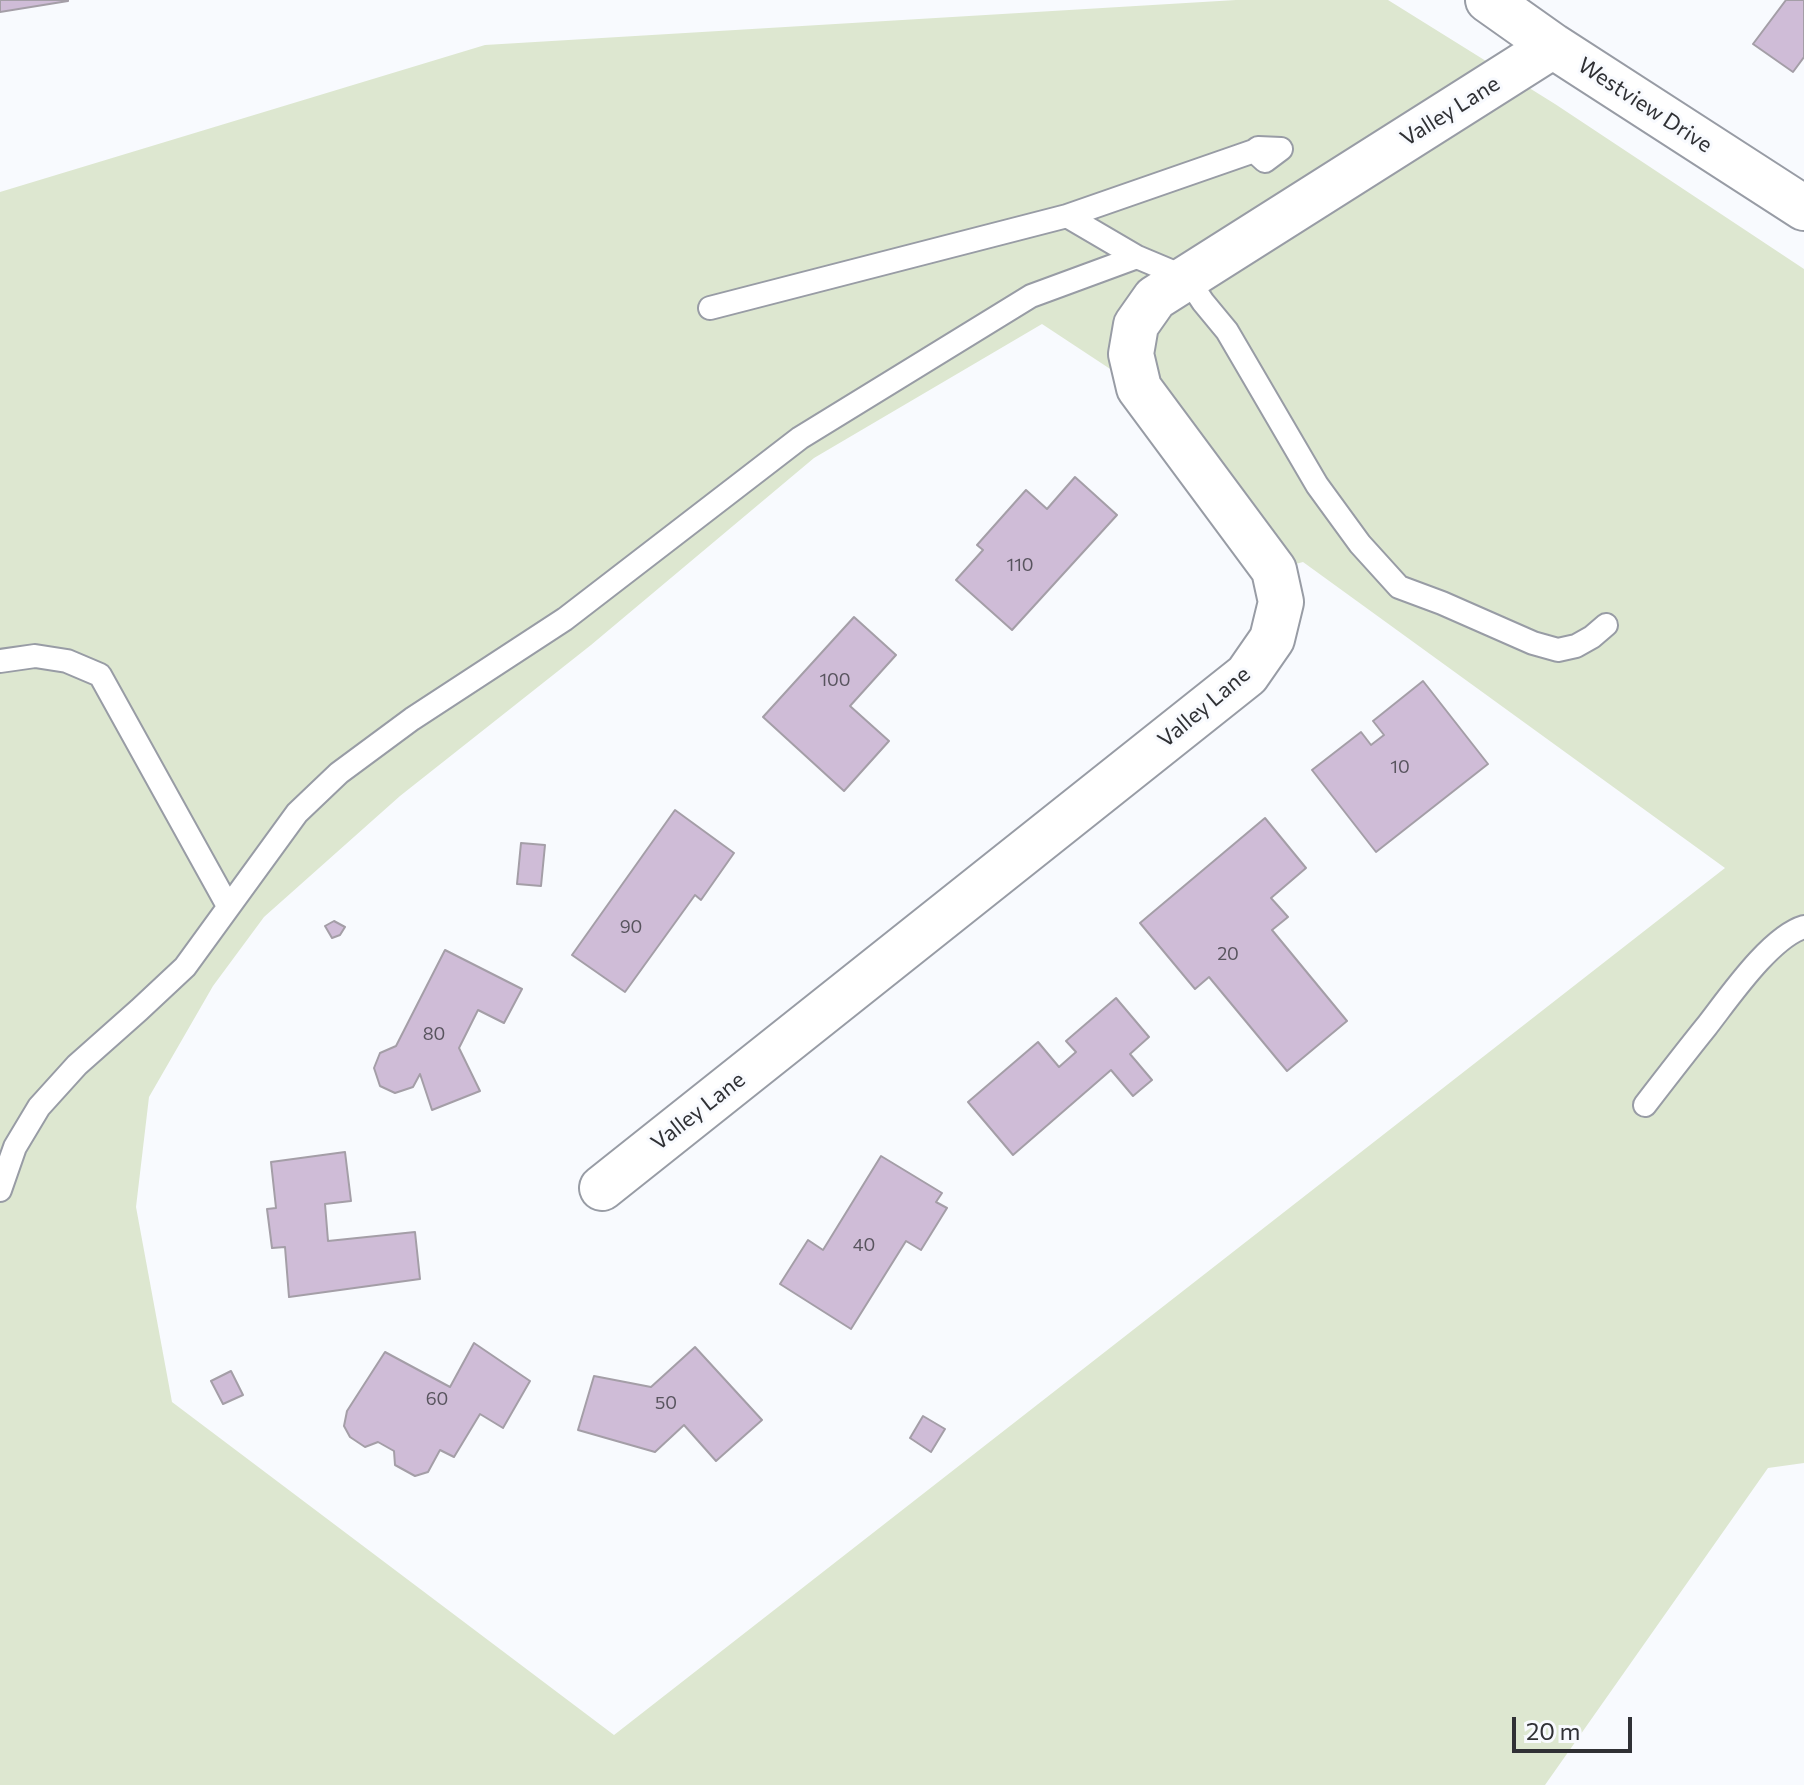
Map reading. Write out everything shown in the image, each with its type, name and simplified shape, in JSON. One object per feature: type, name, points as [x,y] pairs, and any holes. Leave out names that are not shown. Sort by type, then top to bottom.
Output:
[{"type":"street","name":"Westview Drive","points":[[1488,0],[1553,46],[1804,208]]},
{"type":"street","name":"Valley Lane","points":[[602,1188],[1247,675],[1272,639],[1281,602],[1274,570],[1139,388],[1131,354],[1136,325],[1155,298],[1553,46]]},
{"type":"lane","points":[[710,308],[1067,216],[1254,151]]},
{"type":"lane","points":[[1067,216],[1137,257],[1187,278],[1227,331],[1317,485],[1360,544],[1399,587],[1533,643],[1558,650],[1576,646],[1606,625]]},
{"type":"lane","points":[[0,1190],[15,1147],[39,1107],[77,1065],[185,967],[297,813],[339,773],[412,719],[565,619],[800,438],[1031,296],[1137,257]]},
{"type":"lane","points":[[0,661],[35,656],[67,661],[100,675],[228,906]]},
{"type":"lane","points":[[1645,1105],[1742,981],[1778,943],[1804,927]]},
{"type":"green space","points":[[1236,0],[1388,0],[1555,104],[1804,269],[1804,1463],[1768,1468],[1545,1785],[0,1785],[0,192],[485,45]],"holes":[[[1042,324],[1139,388],[1274,570],[1303,562],[1725,868],[614,1735],[172,1402],[136,1207],[149,1097],[213,986],[264,917],[400,796],[591,645],[814,458]]]},
{"type":"building","points":[[0,0],[68,0],[68,1],[0,12]]},
{"type":"building","points":[[1786,0],[1804,0],[1804,57],[1793,72],[1753,44]]},
{"type":"building","points":[[1075,477],[1117,515],[1012,630],[956,580],[983,550],[977,545],[1026,490],[1047,509]]},
{"type":"building","points":[[854,617],[896,655],[850,706],[889,741],[844,791],[763,717]]},
{"type":"building","points":[[1423,681],[1488,764],[1376,852],[1312,770],[1361,732],[1371,745],[1384,735],[1373,721]]},
{"type":"building","points":[[675,810],[734,853],[701,900],[695,895],[625,992],[572,955]]},
{"type":"building","points":[[1265,818],[1306,868],[1271,898],[1288,917],[1272,930],[1347,1021],[1287,1071],[1209,977],[1195,989],[1140,923]]},
{"type":"building","points":[[521,843],[545,845],[541,886],[517,884]]},
{"type":"building","points":[[334,921],[345,927],[340,935],[332,938],[325,926]]},
{"type":"building","points":[[445,950],[522,989],[504,1023],[478,1010],[459,1048],[480,1091],[432,1110],[420,1074],[413,1087],[395,1093],[380,1086],[374,1068],[380,1053],[396,1046]]},
{"type":"building","points":[[1116,998],[1149,1037],[1130,1054],[1152,1080],[1133,1096],[1111,1070],[1013,1155],[968,1102],[1038,1042],[1059,1067],[1076,1052],[1066,1041]]},
{"type":"building","points":[[345,1152],[351,1201],[325,1204],[328,1241],[415,1232],[420,1279],[289,1297],[285,1247],[272,1248],[267,1209],[276,1208],[271,1162]]},
{"type":"building","points":[[881,1156],[942,1193],[936,1202],[947,1208],[921,1250],[906,1241],[851,1329],[780,1284],[808,1240],[823,1250]]},
{"type":"building","points":[[474,1343],[530,1381],[503,1428],[480,1414],[454,1457],[440,1450],[428,1472],[415,1476],[395,1465],[394,1451],[378,1442],[365,1447],[350,1437],[344,1426],[347,1411],[385,1352],[450,1387]]},
{"type":"building","points":[[695,1347],[762,1420],[716,1461],[684,1425],[655,1452],[578,1430],[594,1376],[651,1387]]},
{"type":"building","points":[[231,1371],[243,1395],[223,1404],[211,1381]]},
{"type":"building","points":[[923,1416],[945,1429],[931,1452],[910,1438]]}]
